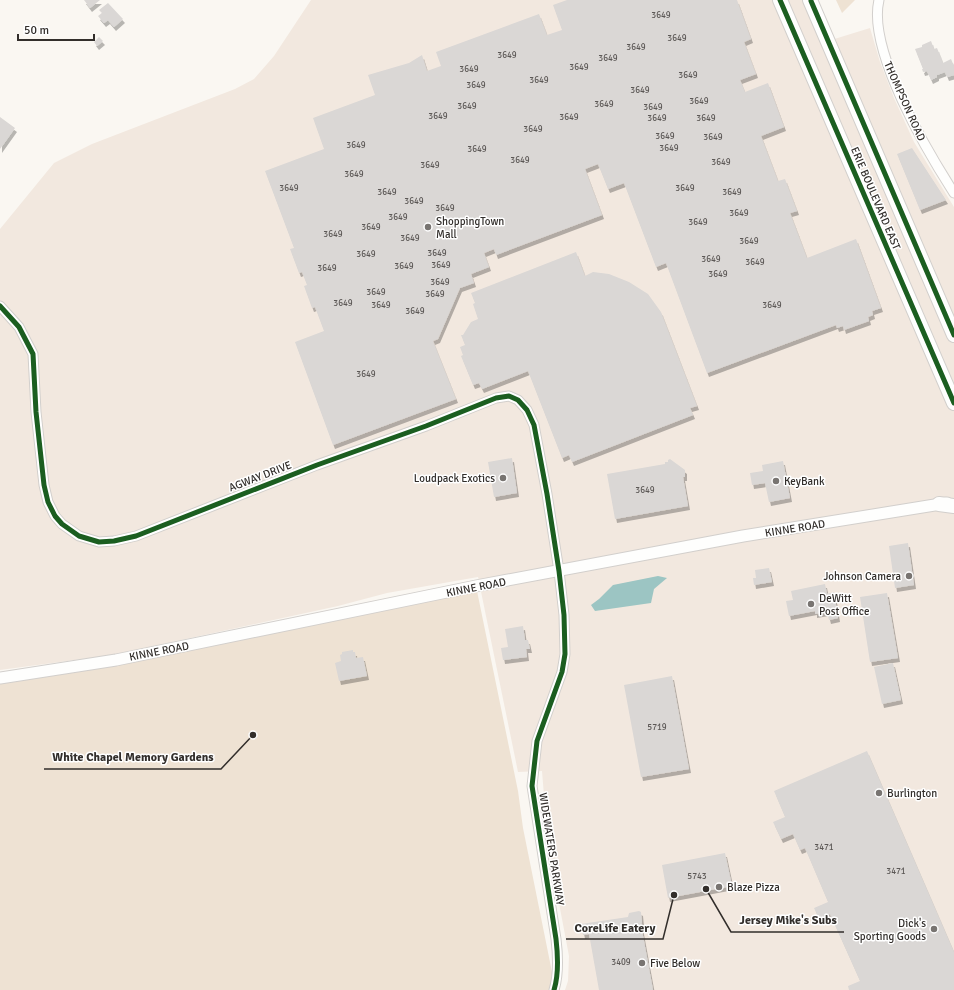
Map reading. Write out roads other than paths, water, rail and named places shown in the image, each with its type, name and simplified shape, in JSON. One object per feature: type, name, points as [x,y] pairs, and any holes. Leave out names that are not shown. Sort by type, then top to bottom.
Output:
[{"type":"main road","name":"ERIE BOULEVARD EAST","points":[[780,0],[954,403]]},
{"type":"main road","name":"ERIE BOULEVARD EAST","points":[[810,0],[954,335]]},
{"type":"main road","points":[[939,504],[954,506]]},
{"type":"street","name":"THOMPSON ROAD","points":[[879,1],[878,26],[887,63],[922,142],[954,193]]},
{"type":"street","name":"AGWAY DRIVE","points":[[0,306],[19,327],[33,354],[36,412],[44,485],[48,502],[55,516],[62,524],[79,536],[99,542],[114,541],[136,536],[317,465],[426,426],[496,398],[509,396],[518,400],[527,410],[534,425],[559,571]]},
{"type":"street","name":"KINNE ROAD","points":[[0,678],[116,660],[469,588],[742,536],[954,502]]},
{"type":"street","name":"WIDEWATERS PARKWAY","points":[[554,990],[557,963],[556,939],[532,786],[537,741],[562,672],[565,654],[564,615],[559,571]]},
{"type":"water","points":[[658,576],[667,578],[654,589],[651,603],[595,611],[591,605],[613,585]]},
{"type":"place","name":"ShoppingTown Mall","points":[[428,227]]},
{"type":"place","name":"Loudpack Exotics","points":[[503,478]]},
{"type":"place","name":"KeyBank","points":[[776,481]]},
{"type":"place","name":"Johnson Camera","points":[[909,576]]},
{"type":"place","name":"DeWitt Post Office","points":[[811,604]]},
{"type":"place","name":"White Chapel Memory Gardens","points":[[253,735]]},
{"type":"place","name":"Burlington","points":[[879,793]]},
{"type":"place","name":"Blaze Pizza","points":[[719,887]]},
{"type":"place","name":"Jersey Mike's Subs","points":[[706,889]]},
{"type":"place","name":"CoreLife Eatery","points":[[674,895]]},
{"type":"place","name":"Dick's Sporting Goods","points":[[934,929]]},
{"type":"place","name":"Five Below","points":[[642,963]]}]
